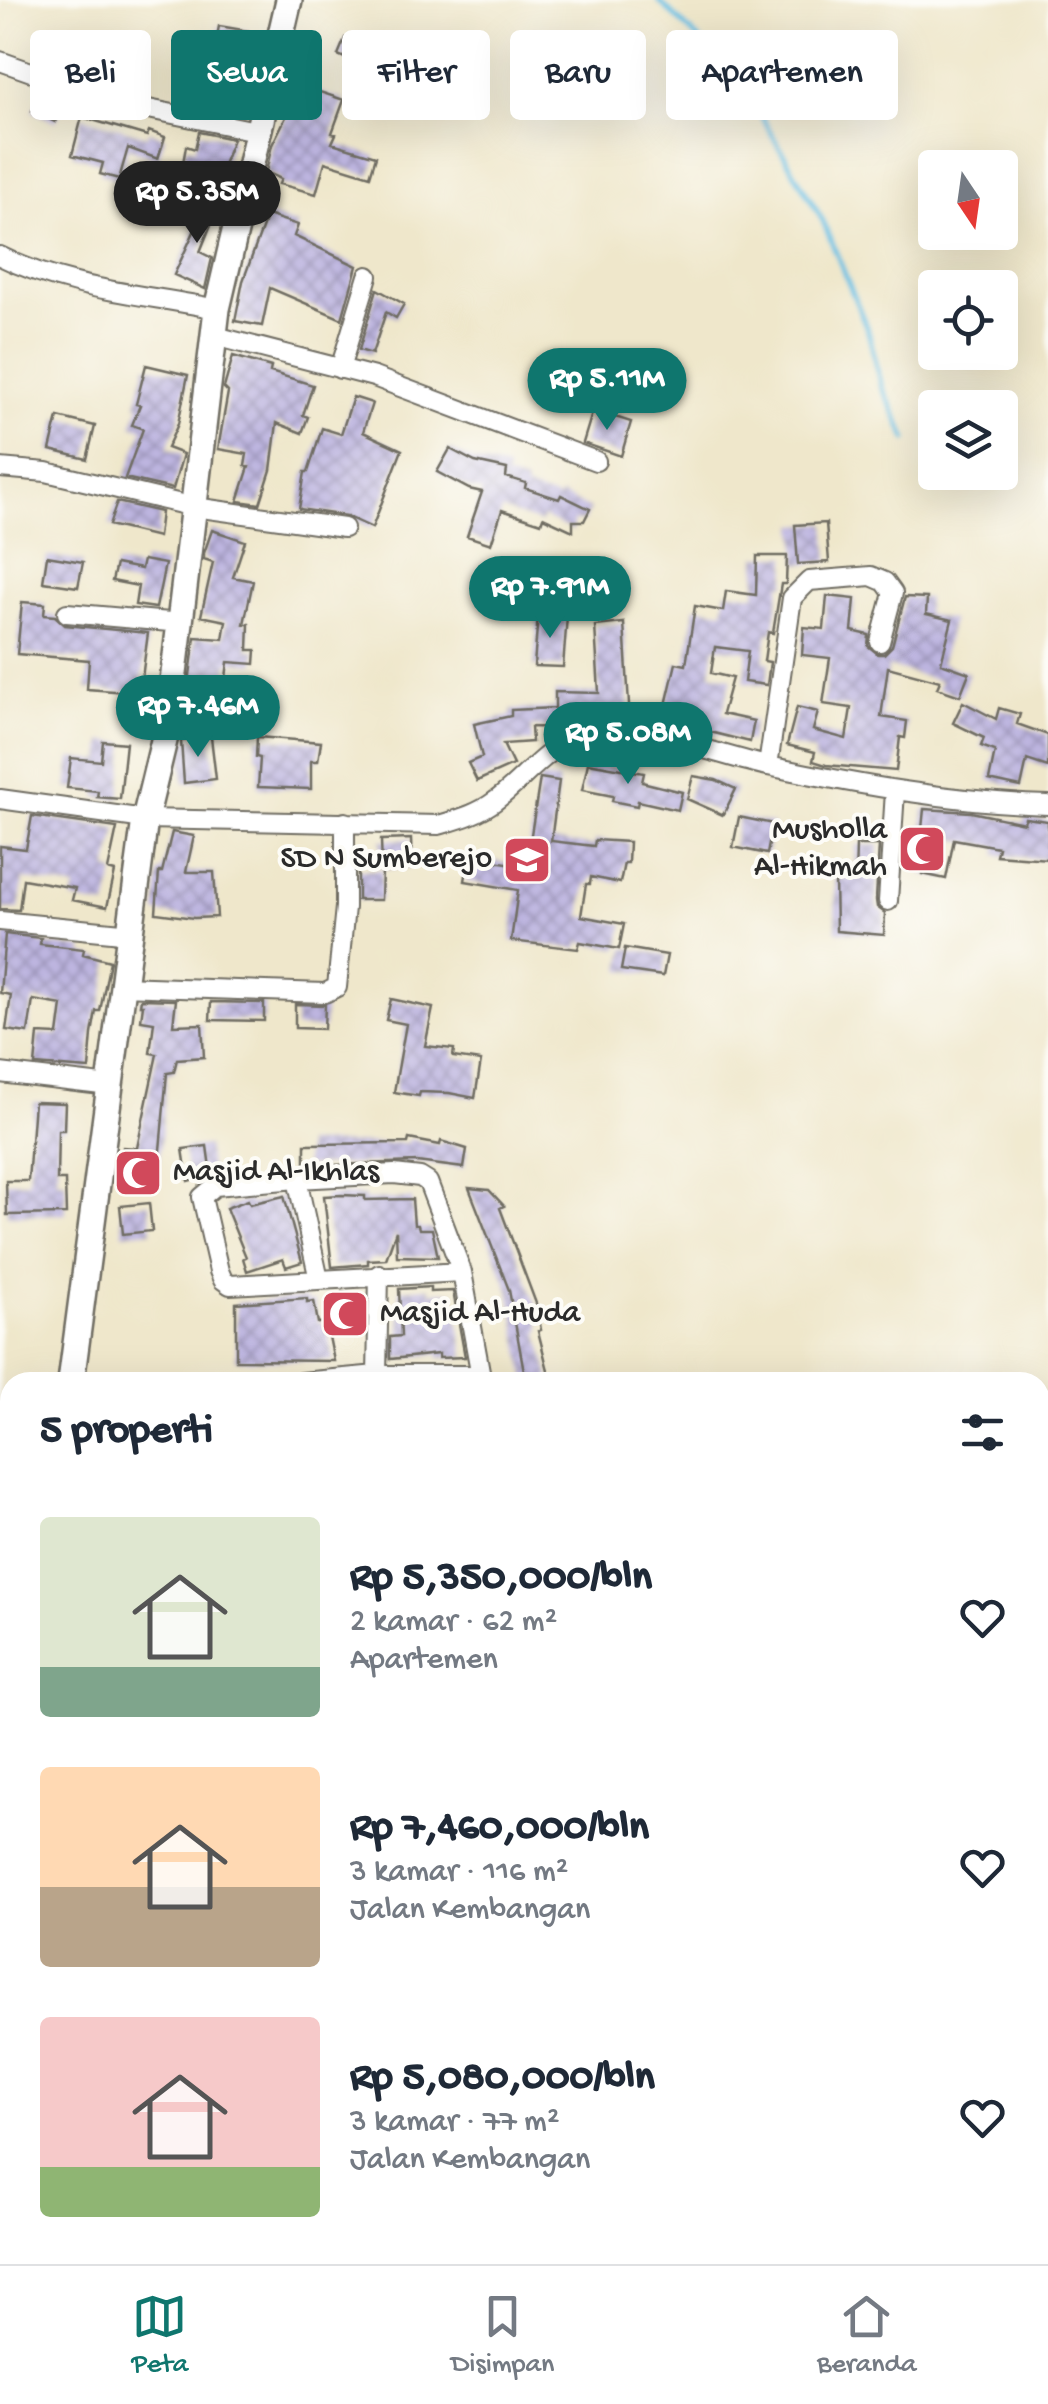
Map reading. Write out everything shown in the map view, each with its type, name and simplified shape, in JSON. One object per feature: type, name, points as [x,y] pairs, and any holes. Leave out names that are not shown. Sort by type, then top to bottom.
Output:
[{"type":"street","points":[[72,1372],[145,819],[168,724],[217,309],[289,0]]},
{"type":"street","points":[[0,62],[119,103],[261,132]]},
{"type":"street","points":[[0,256],[87,288],[217,309]]},
{"type":"street","points":[[340,369],[368,276]]},
{"type":"street","points":[[215,336],[374,377],[596,461]]},
{"type":"street","points":[[0,468],[46,472],[194,506],[344,528]]},
{"type":"street","points":[[768,766],[796,591],[809,581],[871,576],[884,582],[893,594],[880,642]]},
{"type":"street","points":[[68,613],[180,622]]},
{"type":"street","points":[[0,799],[145,819],[439,824],[470,816],[511,789],[545,756],[579,738],[612,733],[649,736],[768,766],[895,791],[1048,805]]},
{"type":"street","points":[[888,901],[895,791]]},
{"type":"street","points":[[121,986],[325,992],[337,987],[345,907],[344,822]]},
{"type":"street","points":[[0,921],[132,934]]},
{"type":"street","points":[[0,1073],[110,1086]]},
{"type":"street","points":[[462,1272],[378,1274],[236,1286],[223,1280],[200,1202],[205,1192],[215,1186],[394,1174],[420,1177],[434,1193],[462,1272],[480,1372]]},
{"type":"street","points":[[297,1179],[319,1280]]},
{"type":"street","points":[[378,1274],[378,1372]]},
{"type":"building","points":[[322,93],[342,99],[332,143],[376,156],[370,176],[325,162],[316,194],[279,184],[281,179],[266,172],[272,145],[284,120],[322,120]]},
{"type":"building","points":[[81,120],[165,137],[158,159],[128,148],[119,179],[100,174],[103,163],[72,155]]},
{"type":"building","points":[[199,132],[233,139],[216,183],[182,169],[186,146],[195,149]]},
{"type":"building","points":[[126,177],[150,185],[144,204],[119,197]]},
{"type":"building","points":[[192,198],[211,204],[210,210],[216,212],[200,252],[212,258],[205,289],[174,275],[198,223],[184,218]]},
{"type":"building","points":[[267,215],[298,225],[294,236],[357,266],[342,319],[270,288],[262,326],[235,321],[243,281]]},
{"type":"building","points":[[377,289],[404,304],[396,318],[386,312],[372,354],[359,350]]},
{"type":"building","points":[[233,356],[313,385],[303,415],[308,417],[302,433],[277,423],[271,470],[260,504],[238,501],[249,467],[245,466],[247,454],[218,449],[228,392],[224,388]]},
{"type":"building","points":[[146,365],[188,375],[178,424],[167,448],[183,454],[173,489],[125,478],[143,429],[132,425],[140,405],[136,404]]},
{"type":"building","points":[[353,397],[372,403],[363,432],[402,450],[372,528],[346,516],[299,509],[305,472],[322,428],[341,434]]},
{"type":"building","points":[[593,410],[631,422],[621,456],[583,443]]},
{"type":"building","points":[[58,417],[95,426],[87,459],[50,450]]},
{"type":"building","points":[[450,449],[475,462],[507,469],[506,477],[526,483],[525,488],[559,499],[561,495],[590,509],[584,521],[573,521],[573,531],[543,517],[541,523],[502,510],[491,544],[467,536],[482,492],[437,472]]},
{"type":"building","points":[[117,502],[161,512],[158,537],[109,525]]},
{"type":"building","points":[[826,523],[829,562],[798,564],[795,525]]},
{"type":"building","points":[[212,530],[245,541],[233,577],[253,581],[244,624],[249,624],[248,650],[256,650],[255,664],[228,662],[223,701],[187,698],[195,637],[223,639],[226,621],[201,616],[213,562],[204,559]]},
{"type":"building","points":[[47,556],[83,562],[78,587],[43,582]]},
{"type":"building","points":[[757,556],[787,556],[786,584],[781,584],[773,633],[768,632],[764,661],[770,662],[767,685],[744,682],[748,651],[715,647],[711,673],[732,678],[722,714],[754,721],[750,742],[686,726],[685,731],[661,726],[676,663],[686,665],[695,606],[723,611],[726,591],[756,595]]},
{"type":"building","points":[[143,560],[165,564],[156,608],[135,605],[138,586],[112,581],[116,564],[141,569]]},
{"type":"building","points":[[827,596],[855,599],[852,631],[869,635],[868,646],[878,654],[892,646],[905,597],[927,598],[926,614],[952,620],[941,663],[969,673],[960,696],[937,688],[940,681],[888,667],[881,717],[907,721],[905,738],[900,737],[896,771],[826,765],[813,761],[815,752],[787,745],[797,707],[818,712],[813,730],[846,739],[851,708],[823,704],[830,658],[802,655],[804,627],[824,629]]},
{"type":"building","points":[[22,602],[45,604],[44,615],[55,616],[65,625],[148,633],[140,693],[87,689],[89,660],[17,654]]},
{"type":"building","points":[[538,614],[567,616],[563,667],[534,666]]},
{"type":"building","points":[[624,623],[630,721],[600,721],[569,728],[531,727],[532,742],[503,744],[513,765],[477,781],[468,763],[482,757],[474,724],[511,716],[511,710],[555,708],[555,692],[599,693],[595,626]]},
{"type":"building","points":[[963,702],[996,719],[999,708],[1020,714],[1017,724],[1048,735],[1048,767],[1027,760],[1021,787],[989,780],[995,751],[981,746],[984,738],[953,723]]},
{"type":"building","points":[[211,737],[216,779],[184,783],[181,741]]},
{"type":"building","points":[[257,737],[321,742],[318,761],[311,761],[311,789],[258,787]]},
{"type":"building","points":[[103,741],[126,743],[120,799],[97,797],[98,791],[67,788],[71,758],[101,761]]},
{"type":"building","points":[[588,763],[644,773],[642,782],[682,792],[678,810],[638,801],[637,806],[612,801],[613,796],[582,790]]},
{"type":"building","points":[[693,776],[736,789],[723,815],[687,799]]},
{"type":"building","points":[[540,778],[559,781],[551,841],[594,846],[595,840],[629,842],[628,863],[624,863],[620,883],[591,877],[590,884],[586,884],[581,916],[624,924],[619,949],[580,942],[578,949],[511,941],[518,890],[465,881],[469,857],[526,866]]},
{"type":"building","points":[[924,809],[971,812],[1024,823],[1025,818],[1048,821],[1048,859],[996,855],[998,847],[954,839],[946,879],[922,874],[930,829],[922,829]]},
{"type":"building","points":[[32,816],[117,828],[108,870],[115,872],[107,907],[72,900],[75,888],[23,879],[19,910],[0,909],[0,846],[26,849]]},
{"type":"building","points":[[739,817],[773,824],[767,854],[733,847]]},
{"type":"building","points":[[172,832],[194,836],[186,872],[214,872],[217,917],[156,913],[159,872]]},
{"type":"building","points":[[411,839],[412,868],[382,869],[381,840]]},
{"type":"building","points":[[856,845],[879,845],[876,900],[877,907],[885,913],[884,935],[836,931],[835,878],[855,879]]},
{"type":"building","points":[[358,870],[382,870],[381,900],[358,900]]},
{"type":"building","points":[[5,934],[41,938],[40,944],[84,949],[83,954],[110,961],[100,1011],[96,1011],[89,1069],[35,1065],[38,1034],[58,1035],[62,1005],[33,1000],[28,1033],[6,1030],[11,995],[0,993]]},
{"type":"building","points":[[625,948],[667,955],[663,976],[621,970]]},
{"type":"building","points":[[141,999],[176,1000],[173,1025],[202,1024],[204,1057],[177,1059],[174,1072],[167,1073],[157,1183],[120,1179],[123,1147],[137,1148],[157,1054],[150,1053],[154,1022],[141,1020]]},
{"type":"building","points":[[391,999],[433,1008],[425,1046],[454,1049],[453,1057],[481,1061],[475,1098],[449,1093],[420,1092],[419,1096],[394,1092],[406,1024],[386,1020]]},
{"type":"building","points":[[211,1002],[264,1003],[264,1021],[210,1020]]},
{"type":"building","points":[[295,1004],[325,1005],[324,1029],[295,1028]]},
{"type":"building","points":[[34,1102],[65,1103],[64,1130],[58,1130],[57,1180],[65,1180],[66,1214],[7,1215],[6,1181],[28,1181]]},
{"type":"building","points":[[409,1139],[440,1145],[441,1141],[467,1149],[464,1168],[417,1162],[305,1166],[305,1144],[408,1143]]},
{"type":"building","points":[[207,1146],[211,1175],[188,1181],[183,1149]]},
{"type":"building","points":[[469,1188],[489,1190],[504,1206],[500,1208],[537,1306],[541,1330],[538,1331],[548,1372],[524,1372],[509,1290]]},
{"type":"building","points":[[284,1196],[302,1262],[286,1267],[283,1259],[247,1271],[243,1258],[246,1257],[226,1208],[248,1200],[250,1204]]},
{"type":"building","points":[[324,1196],[365,1196],[365,1200],[412,1199],[414,1225],[432,1229],[438,1257],[397,1256],[396,1231],[386,1259],[332,1267]]},
{"type":"building","points":[[149,1203],[152,1231],[123,1234],[120,1206]]},
{"type":"building","points":[[430,1287],[430,1292],[453,1291],[465,1357],[439,1358],[439,1354],[390,1359],[390,1337],[401,1336],[399,1289]]},
{"type":"building","points":[[342,1292],[366,1299],[360,1328],[334,1320],[334,1301],[340,1300]]},
{"type":"building","points":[[307,1298],[307,1302],[314,1301],[318,1323],[326,1322],[334,1361],[236,1360],[236,1303]]},
{"type":"waterway","points":[[658,0],[740,80],[823,221],[868,331],[882,387],[907,439]]},
{"type":"place","name":"Musholla Al-Hikmah","points":[[922,849]]},
{"type":"place","name":"SD N Sumberejo","points":[[527,860]]},
{"type":"place","name":"Masjid Al-Ikhlas","points":[[138,1173]]},
{"type":"place","name":"Masjid Al-Huda","points":[[345,1314]]}]
